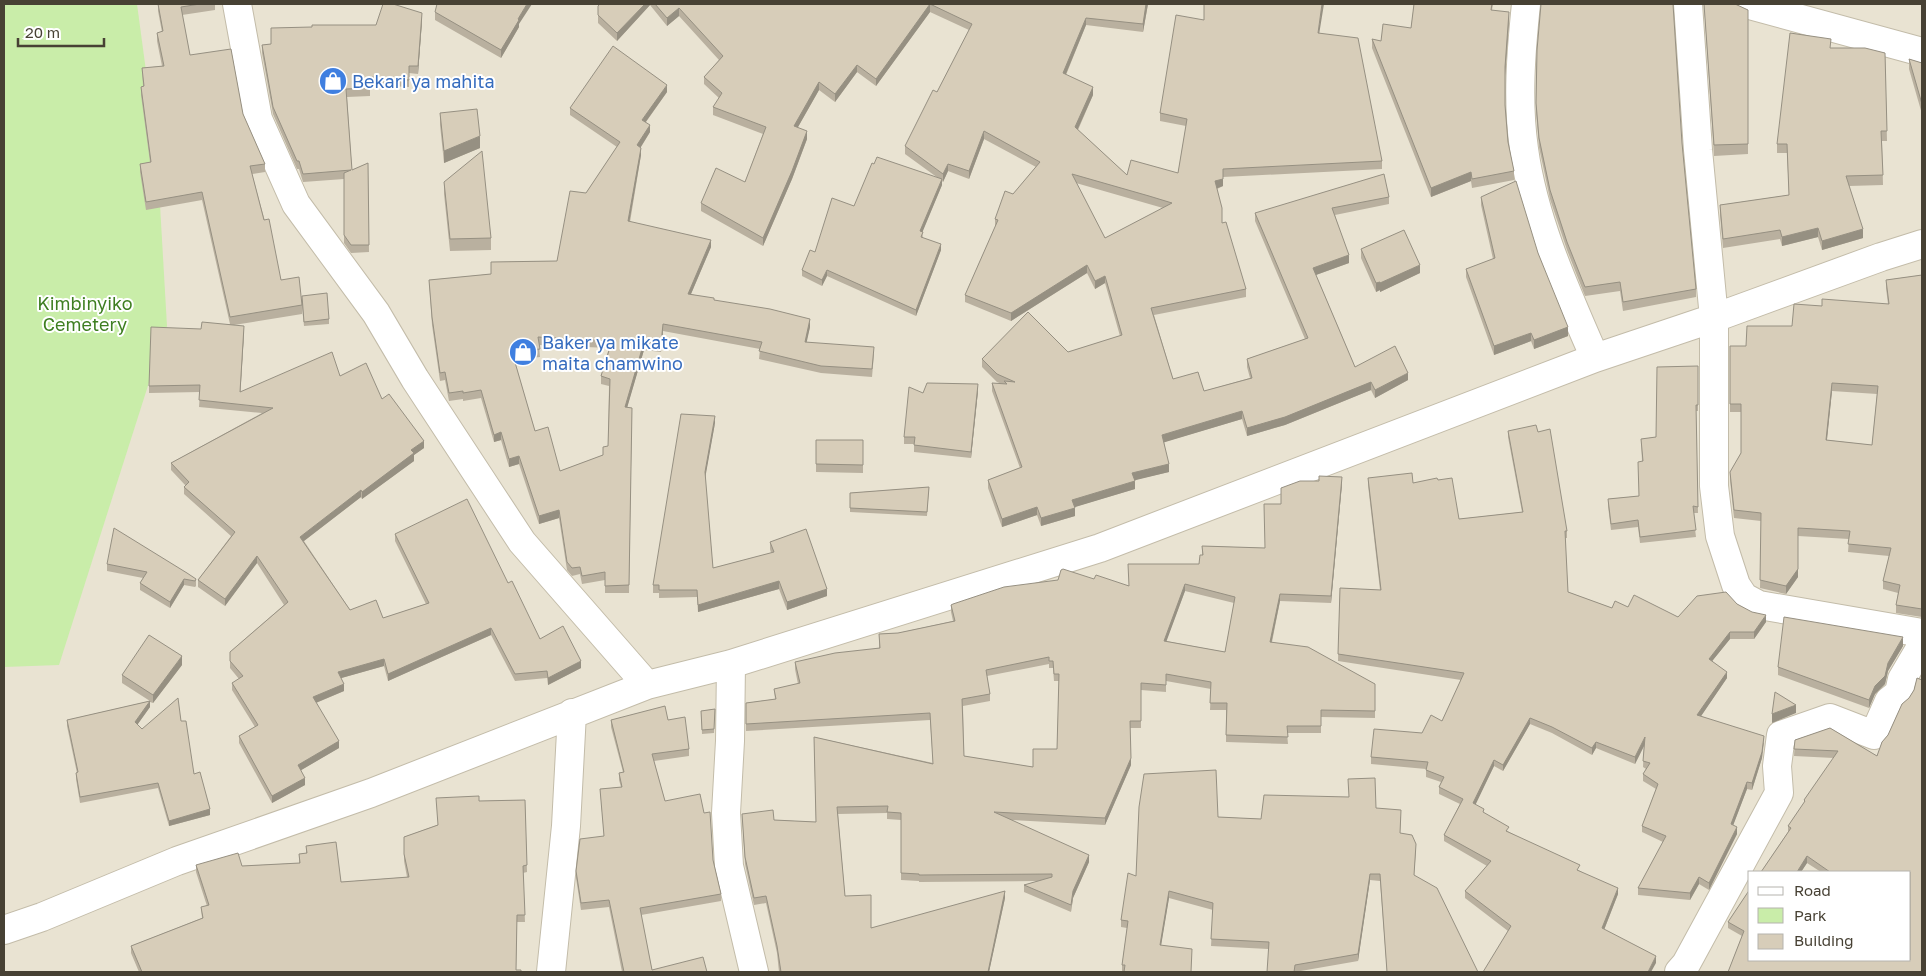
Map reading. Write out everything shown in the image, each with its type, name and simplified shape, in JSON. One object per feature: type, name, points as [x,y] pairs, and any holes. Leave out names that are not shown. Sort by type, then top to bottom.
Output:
[{"type":"street","points":[[237,4],[258,119],[296,204],[376,313],[415,379],[522,542],[646,685]]},
{"type":"street","points":[[1526,4],[1520,92],[1524,149],[1535,203],[1551,253],[1595,358]]},
{"type":"street","points":[[1688,4],[1698,150],[1714,318],[1714,486],[1720,536],[1736,585],[1744,596],[1759,606],[1922,633]]},
{"type":"street","points":[[1746,4],[1922,52]]},
{"type":"street","points":[[4,930],[42,917],[177,861],[371,793],[646,685],[731,664],[1100,548],[1595,358],[1922,244]]},
{"type":"street","points":[[1679,972],[1686,964],[1779,792],[1776,766],[1781,736],[1830,718],[1874,735],[1890,701],[1899,693],[1902,680],[1922,644]]},
{"type":"street","points":[[731,664],[730,741],[726,812],[729,866],[754,972]]},
{"type":"street","points":[[551,972],[566,826],[572,713]]},
{"type":"shaded area","points":[[4,4],[1922,4],[1922,972],[4,972]]},
{"type":"green space","name":"Kimbinyiko Cemetery","points":[[4,4],[137,4],[157,153],[167,326],[59,665],[4,667]]},
{"type":"building","points":[[158,4],[200,4],[181,7],[190,55],[231,49],[243,114],[265,164],[250,166],[264,220],[269,219],[281,280],[299,277],[302,305],[230,317],[202,192],[146,202],[140,164],[151,162],[141,87],[144,86],[142,68],[164,66],[157,33],[163,31]]},
{"type":"building","points":[[383,4],[393,4],[422,13],[418,66],[409,66],[409,80],[370,77],[370,88],[346,89],[352,170],[368,163],[369,245],[351,245],[344,235],[344,173],[351,170],[303,174],[299,161],[297,161],[273,107],[262,45],[271,44],[271,28],[312,27],[312,25],[376,25]]},
{"type":"building","points":[[437,4],[527,4],[501,50],[435,12]]},
{"type":"building","points":[[600,4],[645,4],[617,33],[598,15],[598,6]]},
{"type":"building","points":[[655,4],[930,4],[876,79],[857,65],[835,94],[819,82],[794,126],[807,131],[763,238],[701,203],[716,168],[745,182],[766,127],[713,107],[722,93],[704,77],[723,56],[679,8],[667,18]]},
{"type":"building","points":[[930,4],[1146,4],[1143,24],[1086,18],[1063,73],[1093,87],[1075,127],[1127,175],[1131,160],[1178,173],[1187,119],[1160,113],[1176,15],[1204,20],[1204,4],[1322,4],[1318,33],[1358,38],[1382,161],[1223,169],[1223,179],[1215,181],[1222,208],[1222,223],[1226,222],[1246,289],[1151,308],[1173,379],[1198,372],[1204,391],[1252,378],[1247,359],[1308,338],[1255,213],[1384,174],[1389,197],[1332,208],[1349,255],[1313,268],[1355,367],[1395,346],[1408,373],[1375,390],[1371,382],[1285,417],[1247,428],[1242,411],[1162,435],[1169,464],[1132,473],[1135,481],[1072,500],[1075,508],[1041,518],[1037,507],[1002,519],[988,480],[1022,467],[992,383],[1007,384],[1004,381],[1015,382],[997,374],[982,359],[1028,312],[1068,352],[1122,335],[1105,276],[1095,281],[1087,265],[1011,313],[965,295],[998,220],[995,219],[1005,191],[1013,194],[1040,162],[984,131],[969,171],[948,164],[943,174],[905,146],[933,90],[937,92],[972,24]],"holes":[[[1072,174],[1172,203],[1105,238]]]},
{"type":"building","points":[[1414,4],[1492,4],[1491,10],[1509,12],[1505,67],[1505,105],[1508,142],[1514,171],[1472,179],[1471,172],[1431,188],[1372,39],[1381,41],[1383,24],[1411,28]]},
{"type":"building","points":[[1541,4],[1673,4],[1682,143],[1696,289],[1623,302],[1620,282],[1585,287],[1567,242],[1550,190],[1539,138],[1536,103],[1537,50]]},
{"type":"building","points":[[1704,4],[1735,4],[1748,10],[1748,144],[1714,145]]},
{"type":"building","points":[[1790,33],[1831,39],[1830,48],[1865,48],[1885,53],[1887,131],[1881,131],[1883,175],[1846,176],[1863,229],[1822,241],[1818,228],[1782,237],[1780,230],[1723,239],[1720,205],[1789,195],[1787,144],[1777,144]]},
{"type":"building","points":[[613,46],[667,85],[642,120],[650,125],[637,145],[641,148],[628,221],[711,240],[688,294],[770,309],[810,319],[805,342],[874,347],[872,369],[821,366],[759,351],[762,342],[663,324],[661,344],[644,342],[625,407],[632,408],[629,585],[605,586],[605,572],[582,576],[580,567],[572,568],[567,562],[559,510],[539,516],[519,456],[509,459],[501,432],[494,435],[481,390],[449,393],[445,372],[440,373],[432,317],[429,280],[491,274],[491,262],[557,261],[570,191],[586,193],[620,142],[570,108]],"holes":[[[538,337],[612,341],[601,376],[610,379],[608,446],[603,447],[603,455],[560,471],[548,427],[535,431],[512,352],[540,349]]]},
{"type":"building","points":[[1909,59],[1922,63],[1922,104]]},
{"type":"building","points":[[477,109],[480,136],[444,151],[440,113]]},
{"type":"building","points":[[482,151],[491,238],[450,239],[444,182]]},
{"type":"building","points":[[877,157],[942,179],[920,231],[923,232],[921,237],[941,244],[916,310],[827,270],[822,280],[802,270],[810,250],[815,252],[832,198],[854,206],[872,163],[874,164]]},
{"type":"building","points":[[1516,181],[1538,253],[1568,327],[1534,340],[1531,333],[1494,346],[1466,269],[1495,258],[1481,197]]},
{"type":"building","points":[[1404,230],[1420,265],[1380,283],[1376,283],[1361,249]]},
{"type":"building","points":[[1922,275],[1922,609],[1896,605],[1900,585],[1883,581],[1891,548],[1848,544],[1850,531],[1798,528],[1798,569],[1786,586],[1760,580],[1761,513],[1734,510],[1730,472],[1741,453],[1741,404],[1730,404],[1730,346],[1746,346],[1747,326],[1792,326],[1794,304],[1822,306],[1822,299],[1889,304],[1886,280]],"holes":[[[1832,383],[1878,386],[1872,445],[1826,440]]]},
{"type":"building","points":[[327,293],[329,319],[304,322],[302,296]]},
{"type":"building","points":[[202,322],[244,326],[240,392],[332,352],[340,376],[366,363],[382,399],[389,394],[424,441],[411,450],[414,453],[362,492],[361,490],[300,537],[350,610],[376,600],[383,618],[429,603],[395,534],[467,499],[508,583],[512,581],[540,639],[563,626],[581,661],[548,678],[547,671],[515,674],[491,628],[388,674],[384,659],[338,672],[344,684],[313,697],[339,741],[298,765],[305,778],[272,796],[239,736],[258,725],[232,683],[243,676],[230,661],[230,652],[288,602],[257,556],[225,599],[198,580],[235,532],[184,487],[189,482],[171,463],[273,408],[199,400],[200,385],[149,386],[151,327],[201,329]]},
{"type":"building","points":[[1698,366],[1698,405],[1696,405],[1698,507],[1693,506],[1696,530],[1640,537],[1638,520],[1611,524],[1608,499],[1639,496],[1638,462],[1643,461],[1641,439],[1656,437],[1657,367]]},
{"type":"building","points":[[927,383],[978,384],[971,452],[914,445],[915,437],[904,437],[909,387],[923,393]]},
{"type":"building","points":[[681,414],[715,416],[705,472],[713,568],[774,552],[770,542],[806,529],[827,589],[787,602],[779,581],[698,605],[697,590],[659,590],[659,585],[653,585]]},
{"type":"building","points":[[1536,425],[1538,432],[1550,429],[1567,531],[1565,531],[1568,592],[1612,608],[1615,601],[1628,607],[1634,595],[1678,617],[1697,596],[1726,592],[1737,604],[1752,612],[1766,615],[1754,632],[1730,632],[1709,659],[1727,672],[1697,715],[1764,736],[1762,752],[1752,783],[1747,782],[1731,824],[1737,827],[1709,883],[1699,877],[1690,893],[1638,888],[1666,836],[1642,826],[1658,784],[1643,774],[1650,763],[1643,761],[1645,737],[1635,757],[1596,742],[1592,748],[1530,718],[1503,765],[1494,760],[1473,803],[1484,809],[1483,812],[1509,827],[1506,831],[1580,865],[1577,870],[1618,888],[1602,928],[1656,956],[1648,972],[1483,972],[1511,926],[1465,891],[1491,861],[1444,835],[1463,799],[1439,787],[1444,777],[1426,770],[1428,762],[1371,757],[1374,729],[1422,733],[1431,715],[1442,721],[1464,673],[1338,654],[1340,588],[1381,590],[1368,478],[1412,473],[1413,483],[1437,478],[1438,480],[1452,478],[1459,519],[1523,512],[1508,431]]},
{"type":"building","points":[[816,440],[863,440],[863,465],[816,464]]},
{"type":"building","points":[[1319,476],[1342,477],[1331,596],[1280,594],[1270,642],[1308,647],[1375,684],[1375,711],[1321,710],[1321,726],[1287,726],[1288,737],[1226,735],[1227,703],[1210,703],[1211,682],[1166,674],[1166,685],[1141,683],[1141,721],[1130,721],[1131,758],[1105,818],[994,812],[1089,855],[1073,891],[1071,905],[1024,885],[1052,877],[1052,874],[919,875],[901,873],[901,813],[887,812],[888,806],[837,807],[845,896],[871,895],[871,928],[1005,891],[988,972],[781,972],[766,896],[754,898],[745,857],[742,814],[773,810],[774,820],[816,822],[814,737],[933,764],[930,713],[746,724],[746,703],[776,699],[774,689],[800,683],[795,662],[835,653],[880,648],[879,634],[898,633],[955,621],[951,605],[953,604],[1004,587],[1058,580],[1063,569],[1094,579],[1096,575],[1129,586],[1128,564],[1199,564],[1200,555],[1203,555],[1202,546],[1265,548],[1264,504],[1281,504],[1281,488],[1300,481],[1319,481]],"holes":[[[1185,584],[1235,597],[1225,652],[1164,641]],[[1049,657],[1049,661],[1053,661],[1054,674],[1059,674],[1057,749],[1033,749],[1033,767],[964,756],[962,699],[990,694],[986,670]]]},
{"type":"building","points":[[929,487],[927,512],[850,508],[850,493]]},
{"type":"building","points":[[114,528],[187,573],[196,579],[195,581],[184,579],[170,602],[140,583],[147,572],[107,564]]},
{"type":"building","points":[[1784,617],[1903,637],[1888,663],[1885,676],[1875,686],[1869,700],[1778,667]]},
{"type":"building","points":[[149,635],[182,656],[153,695],[122,675]]},
{"type":"building","points":[[1917,678],[1922,680],[1922,972],[1728,972],[1744,931],[1728,922],[1748,892],[1748,961],[1911,961],[1911,871],[1829,871],[1807,856],[1798,871],[1762,871],[1791,828],[1788,826],[1804,800],[1838,751],[1794,749],[1795,740],[1830,728],[1877,756],[1882,742],[1888,735],[1902,704],[1914,690]]},
{"type":"building","points":[[1775,692],[1796,705],[1772,714]]},
{"type":"building","points":[[178,698],[181,721],[186,721],[194,774],[200,772],[210,809],[169,821],[158,783],[80,797],[76,773],[78,772],[67,720],[150,701],[135,722],[142,729]]},
{"type":"building","points":[[665,706],[668,720],[685,717],[689,749],[652,754],[665,801],[700,794],[704,813],[710,812],[713,860],[721,894],[640,908],[652,970],[703,957],[707,972],[624,972],[609,900],[581,903],[576,871],[580,839],[604,836],[600,789],[622,787],[619,773],[624,772],[611,720]]},
{"type":"building","points":[[715,709],[714,729],[702,730],[701,711]]},
{"type":"building","points":[[1216,770],[1218,817],[1261,819],[1264,795],[1349,797],[1348,779],[1375,778],[1376,808],[1401,810],[1400,833],[1412,835],[1416,844],[1414,875],[1437,888],[1478,972],[1387,972],[1380,874],[1370,874],[1358,954],[1295,965],[1294,972],[1267,972],[1269,942],[1211,939],[1213,903],[1169,891],[1160,945],[1192,949],[1191,972],[1124,972],[1125,965],[1122,965],[1128,921],[1121,920],[1128,873],[1136,876],[1139,807],[1144,774]]},
{"type":"building","points":[[479,796],[479,801],[525,800],[527,865],[523,866],[525,915],[517,915],[516,970],[521,970],[521,972],[142,972],[131,946],[203,918],[201,907],[209,905],[196,865],[238,853],[242,866],[300,863],[299,854],[307,853],[306,846],[336,842],[341,882],[409,877],[404,854],[404,837],[438,825],[436,798]]},
{"type":"place","name":"Bekari ya mahita","points":[[333,81]]},
{"type":"place","name":"Baker ya mikate maita chamwino","points":[[523,352]]}]
